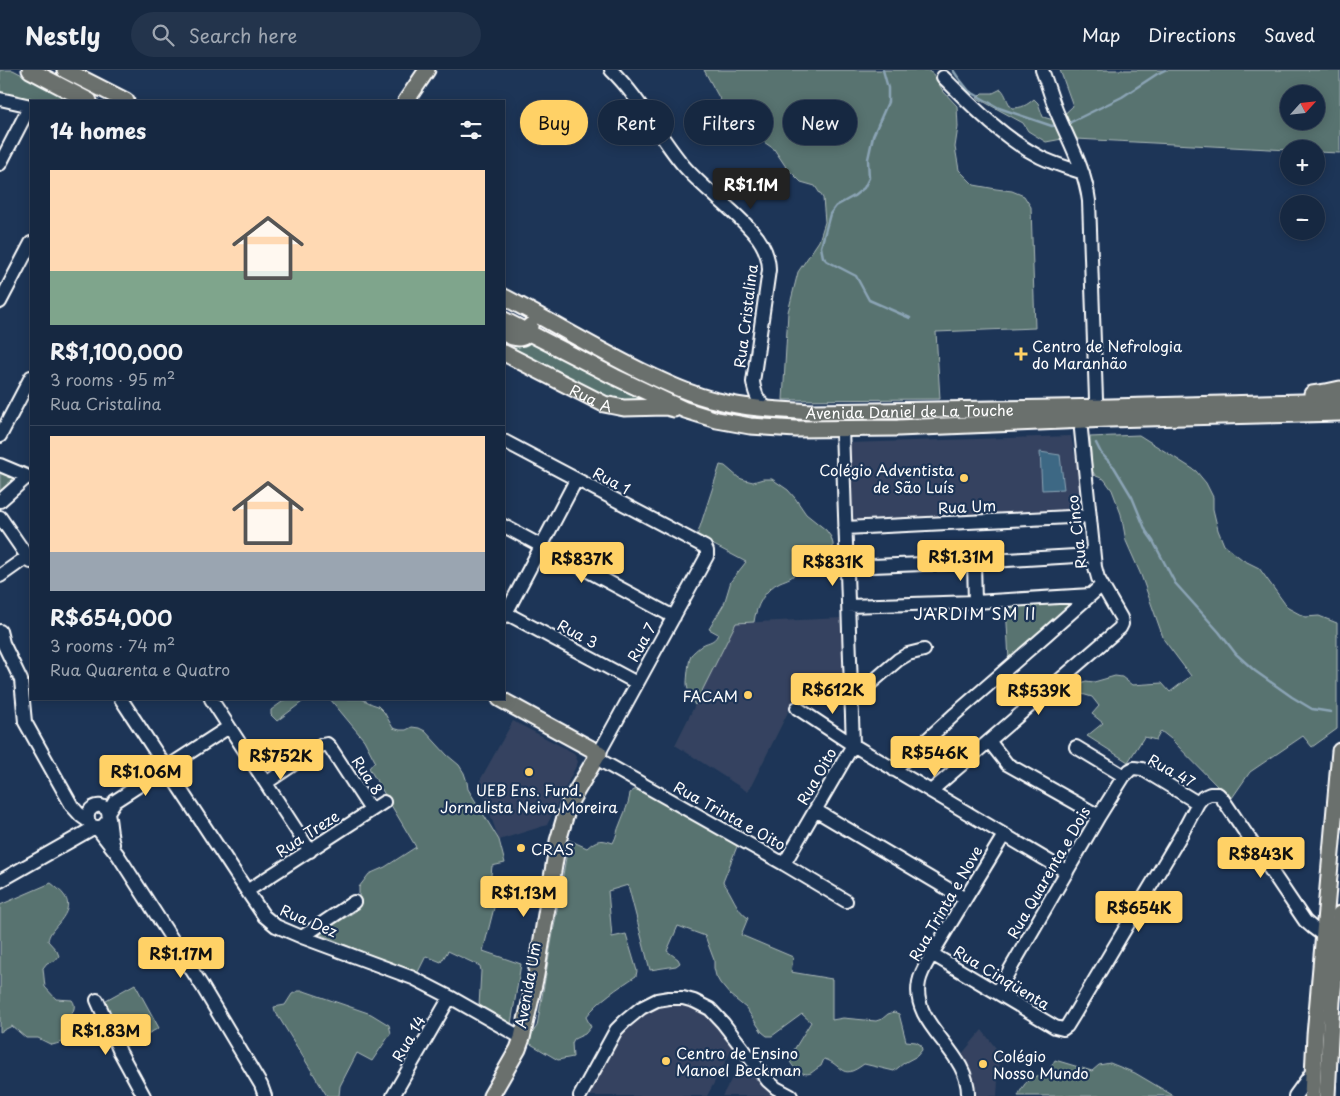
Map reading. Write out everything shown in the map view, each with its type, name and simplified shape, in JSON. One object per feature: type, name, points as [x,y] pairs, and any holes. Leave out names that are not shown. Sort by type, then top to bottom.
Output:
[{"type":"main road","points":[[30,70],[87,100]]},
{"type":"main road","points":[[65,70],[124,100]]},
{"type":"main road","points":[[409,100],[428,70]]},
{"type":"main road","points":[[415,100],[428,70]]},
{"type":"main road","name":"Avenida Daniel de La Touche","points":[[505,298],[599,350],[678,387],[719,401],[768,409],[812,412],[1009,408],[1110,413],[1340,413]]},
{"type":"main road","points":[[505,334],[519,338],[528,332],[531,323],[528,310]]},
{"type":"main road","name":"Avenida Daniel de La Touche","points":[[505,320],[615,377],[686,410],[717,420],[750,426],[796,429],[956,426],[1110,413],[1340,401]]},
{"type":"main road","name":"Rua A","points":[[505,354],[604,404],[624,408],[666,407],[686,410]]},
{"type":"main road","points":[[1009,408],[1146,396],[1315,394],[1340,389]]},
{"type":"main road","points":[[956,426],[1081,430],[1320,422],[1340,424]]},
{"type":"main road","points":[[491,700],[595,754]]},
{"type":"main road","points":[[502,700],[595,754]]},
{"type":"main road","points":[[1312,1096],[1315,1034],[1340,751]]},
{"type":"main road","name":"Avenida Um","points":[[491,1096],[518,1049],[536,975],[558,841],[570,802],[595,754]]},
{"type":"main road","points":[[1328,1096],[1332,1002],[1340,914]]},
{"type":"main road","name":"Avenida Um","points":[[484,1096],[520,1037]]},
{"type":"street","name":"Rua Cristalina","points":[[611,70],[627,87],[686,169],[744,223],[757,237],[765,250],[769,270],[754,382],[758,398],[762,405],[768,409]]},
{"type":"street","points":[[1042,70],[1056,110],[1083,173],[1089,201],[1096,399]]},
{"type":"street","points":[[943,77],[973,108],[1018,144],[1040,157],[1083,173]]},
{"type":"street","points":[[0,98],[30,106]]},
{"type":"street","points":[[0,164],[30,108]]},
{"type":"street","points":[[0,302],[30,245]]},
{"type":"street","points":[[0,436],[30,379]]},
{"type":"street","name":"Rua Oito","points":[[784,864],[853,745],[842,429]]},
{"type":"street","name":"Rua Cinco","points":[[988,741],[1116,632],[1122,624],[1121,618],[1102,585],[1093,556],[1081,430]]},
{"type":"street","name":"Rua 1","points":[[505,442],[705,547]]},
{"type":"street","points":[[0,465],[29,477],[0,501]]},
{"type":"street","points":[[505,614],[576,480]]},
{"type":"street","name":"Rua Um","points":[[845,528],[1090,516]]},
{"type":"street","points":[[0,517],[30,557],[0,576]]},
{"type":"street","points":[[505,527],[674,617]]},
{"type":"street","name":"Rua 7","points":[[595,754],[637,683],[707,556],[705,547]]},
{"type":"street","points":[[846,567],[1093,556]]},
{"type":"street","points":[[974,562],[975,602]]},
{"type":"street","points":[[894,770],[1102,585]]},
{"type":"street","points":[[848,606],[975,602],[1091,595]]},
{"type":"street","name":"Rua 3","points":[[505,614],[637,683]]},
{"type":"street","points":[[0,631],[3,643],[21,680],[25,722],[72,806],[118,855],[202,986],[261,1085],[265,1096]]},
{"type":"street","points":[[851,700],[898,660],[908,654],[924,650]]},
{"type":"street","name":"Rua Dez","points":[[122,700],[247,891],[270,922],[302,937],[414,978],[520,1037]]},
{"type":"street","points":[[212,700],[310,851]]},
{"type":"street","points":[[797,708],[894,770],[1067,872]]},
{"type":"street","points":[[0,881],[91,826],[104,826],[115,801],[229,727]]},
{"type":"street","points":[[931,791],[988,741],[1007,764],[1099,816]]},
{"type":"street","name":"Rua 8","points":[[266,783],[322,745],[327,744],[371,810]]},
{"type":"street","name":"Rua 47","points":[[1076,747],[1127,773],[1138,768],[1142,769],[1201,800],[1214,793],[1220,796],[1305,920],[1312,928],[1324,936]]},
{"type":"street","name":"Rua Trinta e Oito","points":[[595,754],[846,901]]},
{"type":"street","name":"Rua Quarenta e Dois","points":[[997,992],[1099,816],[1127,773]]},
{"type":"street","name":"Rua Cinqüenta","points":[[932,954],[1055,1027],[1063,1029],[1076,1012],[1201,800]]},
{"type":"street","name":"Rua Treze","points":[[247,891],[384,802]]},
{"type":"street","points":[[91,826],[88,814],[96,806],[103,807],[109,816],[111,838],[118,855]]},
{"type":"street","points":[[815,810],[965,899]]},
{"type":"street","name":"Rua Trinta e Nove","points":[[968,1096],[968,1084],[959,1063],[927,1019],[920,1005],[918,993],[922,975],[932,954],[1004,834]]},
{"type":"street","points":[[302,937],[354,902]]},
{"type":"street","name":"Rua 14","points":[[393,1096],[450,997]]},
{"type":"street","points":[[580,1096],[616,1030],[640,1008],[657,1000],[669,998],[694,1000],[710,1009],[724,1023],[768,1081],[790,1096]]},
{"type":"street","points":[[97,1000],[120,1052],[144,1096]]},
{"type":"street","points":[[1295,1096],[1313,1071]]},
{"type":"shaded area","name":"Colégio Adventista de São Luís","points":[[1071,436],[1086,512],[849,523],[848,443]]},
{"type":"shaded area","points":[[1040,452],[1060,455],[1064,489],[1042,490]]},
{"type":"shaded area","name":"FACAM","points":[[842,618],[845,684],[802,684],[748,792],[675,745],[736,623]]},
{"type":"shaded area","name":"UEB Ens. Fund. Jornalista Neiva Moreira","points":[[513,721],[574,753],[578,762],[547,825],[499,840],[479,782]]},
{"type":"shaded area","name":"Centro de Ensino Manoel Beckman","points":[[663,1004],[687,1006],[708,1016],[734,1046],[707,1096],[588,1096],[623,1032],[644,1013]]},
{"type":"shaded area","name":"Colégio Nosso Mundo","points":[[982,1030],[1005,1060],[999,1066],[997,1096],[973,1096],[970,1074],[961,1055]]},
{"type":"shaded area","points":[[744,1057],[766,1089],[776,1096],[722,1096]]},
{"type":"green space","points":[[0,70],[13,70],[70,100],[30,101],[0,94]]},
{"type":"green space","points":[[704,70],[927,70],[933,74],[943,91],[957,106],[958,127],[955,147],[959,170],[974,185],[1012,191],[1024,196],[1031,207],[1035,328],[936,332],[940,399],[783,400],[788,312],[798,272],[819,241],[825,222],[823,198],[815,186],[801,182],[786,167],[774,149],[768,145],[773,145],[773,100],[720,100]]},
{"type":"green space","points":[[1060,70],[1340,70],[1340,153],[1325,152],[1325,140],[1280,140],[1280,150],[1076,139],[1070,136],[1046,142],[1028,131],[1023,123],[977,98],[982,93],[993,93],[1001,89],[1012,108],[1024,106],[1034,99],[1038,103],[1043,117],[1057,121],[1073,106]]},
{"type":"green space","points":[[529,342],[639,398],[637,403],[624,407],[505,348]]},
{"type":"green space","points":[[1139,435],[1196,471],[1206,483],[1213,497],[1213,509],[1224,545],[1243,560],[1259,568],[1288,608],[1305,617],[1319,616],[1337,623],[1337,729],[1312,747],[1303,736],[1250,772],[1232,798],[1218,787],[1161,731],[1156,740],[1144,737],[1128,762],[1087,736],[1103,723],[1092,714],[1099,706],[1092,697],[1082,694],[1075,689],[1079,684],[1115,676],[1122,677],[1132,685],[1162,683],[1170,692],[1191,676],[1164,640],[1141,575],[1126,541],[1121,514],[1112,490],[1104,479],[1096,476],[1092,471],[1090,437]]},
{"type":"green space","points":[[720,465],[725,466],[739,478],[753,482],[772,479],[788,490],[806,514],[826,530],[831,537],[833,549],[827,552],[810,551],[797,557],[797,571],[792,577],[770,589],[759,604],[754,622],[736,623],[695,705],[687,686],[691,655],[702,645],[712,641],[718,634],[709,629],[724,604],[731,581],[746,562],[697,536]]},
{"type":"green space","points":[[0,471],[19,479],[0,496]]},
{"type":"green space","points":[[1069,600],[1071,607],[1009,661],[1006,605]]},
{"type":"green space","points":[[285,700],[305,700],[277,721],[271,715],[271,710]]},
{"type":"green space","points":[[331,700],[364,700],[378,706],[384,712],[393,728],[406,730],[412,727],[425,731],[459,765],[464,773],[468,789],[499,840],[505,863],[492,866],[489,893],[497,896],[483,951],[521,964],[511,1024],[479,1006],[480,966],[448,951],[441,962],[426,956],[417,974],[319,934],[356,911],[359,902],[359,887],[369,874],[385,867],[416,847],[369,768],[375,761],[364,740]]},
{"type":"green space","points":[[634,790],[639,790],[738,844],[723,882],[740,911],[748,918],[741,935],[793,957],[791,972],[832,979],[832,1020],[843,1018],[876,1021],[894,1012],[899,1014],[906,1041],[916,1042],[921,1045],[922,1050],[917,1056],[894,1071],[864,1064],[850,1072],[846,1072],[824,1059],[821,1066],[811,1073],[800,1072],[794,1067],[789,1058],[811,1022],[802,1014],[772,1036],[767,1036],[762,1032],[746,1008],[730,995],[720,983],[716,976],[714,960],[705,936],[678,926],[667,951],[678,959],[680,963],[676,966],[650,970],[628,885],[608,891],[612,937],[626,934],[637,971],[636,976],[603,1000],[586,1017],[591,1027],[585,1034],[574,1039],[572,1043],[573,1057],[558,1060],[529,1043],[531,1035],[537,1026],[569,840],[587,848],[599,841],[613,843],[630,793]]},
{"type":"green space","points":[[51,883],[65,897],[68,906],[63,917],[51,932],[48,941],[59,956],[55,961],[47,963],[43,968],[45,987],[56,999],[72,1000],[74,1008],[68,1021],[82,1021],[85,1025],[76,1036],[52,1045],[38,1038],[26,1038],[12,1026],[0,1032],[0,905]]},
{"type":"green space","points":[[135,984],[159,1028],[125,1046],[108,1015],[106,1000]]},
{"type":"green space","points":[[304,991],[371,1014],[389,1025],[391,1033],[372,1061],[357,1053],[340,1086],[339,1096],[327,1096],[275,1011],[274,1007],[285,1005],[292,994]]},
{"type":"green space","points":[[1055,1060],[1092,1071],[1099,1065],[1110,1063],[1135,1073],[1174,1096],[1018,1096],[1023,1087],[1032,1078],[1046,1075]]},
{"type":"waterway","points":[[883,70],[888,88],[888,102],[873,136],[868,159],[869,178],[864,188],[836,206],[830,214],[821,247],[823,257],[827,261],[856,276],[869,300],[910,318]]},
{"type":"waterway","points":[[953,70],[969,91],[999,108],[1052,126],[1058,125]]},
{"type":"waterway","points":[[1065,124],[1122,97],[1165,70]]},
{"type":"waterway","points":[[1096,443],[1101,453],[1114,467],[1132,497],[1146,531],[1175,583],[1236,654],[1255,671],[1292,697],[1312,709],[1331,712]]},
{"type":"place","name":"Centro de Nefrologia do Maranhão","points":[[1021,354]]},
{"type":"place","name":"Colégio Adventista de São Luís","points":[[964,478]]},
{"type":"place","name":"FACAM","points":[[748,695]]},
{"type":"place","name":"UEB Ens. Fund. Jornalista Neiva Moreira","points":[[529,772]]},
{"type":"place","name":"CRAS","points":[[521,848]]},
{"type":"place","name":"Centro de Ensino Manoel Beckman","points":[[666,1061]]},
{"type":"place","name":"Colégio Nosso Mundo","points":[[983,1064]]},
{"type":"district","name":"JARDIM SM II","points":[[975,613]]}]
